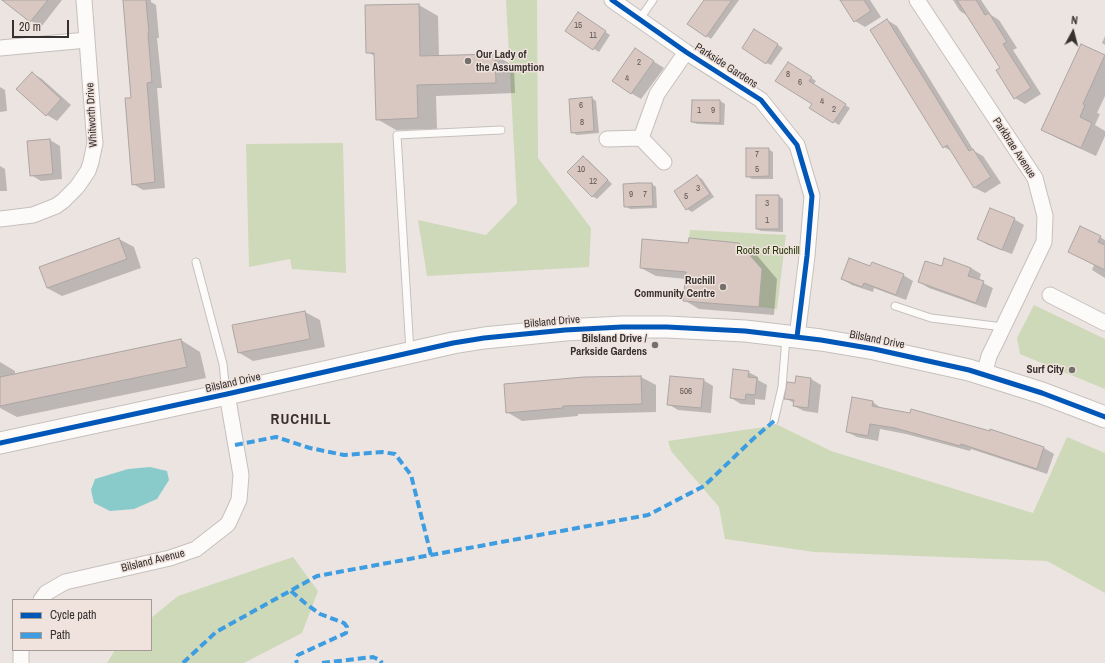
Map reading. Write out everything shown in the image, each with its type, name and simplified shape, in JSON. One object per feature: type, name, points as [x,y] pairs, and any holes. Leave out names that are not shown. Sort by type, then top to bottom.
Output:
[{"type":"main road","name":"Bilsland Drive","points":[[0,443],[410,352],[484,338],[566,330],[647,326],[719,329],[792,336],[900,354],[984,375],[1042,393],[1105,417]]},
{"type":"street","name":"Whitworth Drive","points":[[0,219],[28,216],[50,209],[72,193],[88,171],[94,143],[84,0]]},
{"type":"street","name":"Parkside Gardens","points":[[612,0],[686,52],[761,100],[796,145],[812,196],[807,256],[792,336]]},
{"type":"street","name":"Parkbrae Avenue","points":[[917,0],[1034,178],[1045,216],[1044,242],[989,356],[984,375]]},
{"type":"street","points":[[0,48],[87,40]]},
{"type":"street","points":[[641,138],[657,94],[686,52]]},
{"type":"street","points":[[607,139],[641,138],[664,162]]},
{"type":"street","points":[[1050,295],[1105,323]]},
{"type":"street","name":"Bilsland Avenue","points":[[42,599],[46,593],[65,582],[170,558],[196,549],[228,524],[239,500],[241,475],[226,394]]},
{"type":"street","points":[[21,651],[21,663]]},
{"type":"lane","points":[[639,20],[653,0]]},
{"type":"lane","points":[[410,352],[397,135],[501,130]]},
{"type":"lane","points":[[196,262],[223,364],[226,394]]},
{"type":"lane","points":[[895,306],[931,318],[1003,327]]},
{"type":"lane","points":[[774,420],[792,336]]},
{"type":"green space","points":[[506,0],[537,0],[538,158],[591,228],[589,267],[427,276],[418,220],[486,235],[517,203]]},
{"type":"green space","points":[[343,143],[346,273],[292,269],[290,259],[249,267],[246,144]]},
{"type":"green space","name":"Roots of Ruchill","points":[[690,230],[786,235],[777,309],[759,307],[762,269],[739,243],[689,238]]},
{"type":"green space","points":[[1034,305],[1105,339],[1105,389],[1020,354],[1017,338]]},
{"type":"green space","points":[[778,425],[831,451],[1033,513],[1067,437],[1105,453],[1105,593],[1047,561],[814,552],[725,539],[719,507],[671,451],[668,441]]},
{"type":"green space","points":[[293,557],[318,591],[302,633],[244,663],[107,663],[114,651],[152,651],[152,617],[178,596]]},
{"type":"water","points":[[150,467],[167,471],[169,480],[157,499],[134,509],[110,511],[94,503],[91,490],[95,479],[128,469]]},
{"type":"building","points":[[2,0],[48,0],[30,22]]},
{"type":"building","points":[[123,0],[146,0],[152,82],[147,83],[155,182],[132,185],[125,98],[131,98]]},
{"type":"building","points":[[704,0],[732,0],[706,37],[687,24]]},
{"type":"building","points":[[840,0],[864,0],[871,11],[854,22]]},
{"type":"building","points":[[957,0],[976,0],[985,15],[989,13],[1007,42],[1003,44],[1031,88],[1014,99],[996,70],[1000,68]]},
{"type":"building","name":"Our Lady of the Assumption","points":[[419,4],[420,56],[495,54],[496,83],[417,85],[418,118],[376,120],[374,53],[366,53],[365,5]]},
{"type":"building","points":[[578,12],[606,31],[593,50],[565,31]]},
{"type":"building","points":[[887,19],[969,151],[973,149],[991,177],[974,188],[947,145],[943,148],[870,30]]},
{"type":"building","points":[[754,29],[778,44],[766,64],[742,48]]},
{"type":"building","points":[[1081,44],[1105,55],[1083,104],[1085,105],[1080,117],[1092,123],[1081,148],[1041,130]]},
{"type":"building","points":[[635,48],[654,61],[631,94],[612,81]]},
{"type":"building","points":[[788,62],[812,77],[809,81],[846,104],[833,123],[809,108],[812,104],[775,81]]},
{"type":"building","points":[[32,72],[61,99],[46,116],[16,89]]},
{"type":"building","points":[[592,97],[594,131],[571,133],[569,99]]},
{"type":"building","points":[[692,100],[720,100],[720,123],[691,122]]},
{"type":"building","points":[[50,139],[53,174],[30,176],[27,141]]},
{"type":"building","points":[[746,148],[769,148],[769,176],[746,177]]},
{"type":"building","points":[[583,156],[608,180],[592,197],[567,172]]},
{"type":"building","points":[[697,175],[710,194],[686,210],[674,191]]},
{"type":"building","points":[[652,183],[653,206],[624,207],[623,184]]},
{"type":"building","points":[[756,195],[779,195],[779,229],[756,229]]},
{"type":"building","points":[[990,208],[1015,218],[1002,250],[977,239]]},
{"type":"building","points":[[1080,226],[1101,236],[1098,242],[1105,245],[1105,270],[1068,252]]},
{"type":"building","points":[[119,238],[127,259],[47,288],[39,267]]},
{"type":"building","name":"Ruchill Community Centre","points":[[689,238],[739,243],[762,269],[759,307],[683,301],[686,272],[640,268],[642,239],[688,243]]},
{"type":"building","points":[[849,258],[870,266],[872,262],[904,274],[896,295],[864,283],[862,287],[841,279]]},
{"type":"building","points":[[944,258],[971,268],[968,276],[984,281],[976,303],[918,282],[925,261],[942,266]]},
{"type":"building","points":[[305,311],[310,339],[238,353],[232,325]]},
{"type":"building","points":[[181,339],[187,367],[0,406],[0,377]]},
{"type":"building","points":[[733,369],[749,371],[748,377],[757,378],[755,395],[746,394],[745,400],[730,398]]},
{"type":"building","points":[[641,376],[642,404],[563,406],[563,408],[506,413],[504,384],[584,377]]},
{"type":"building","points":[[670,376],[704,379],[701,408],[667,405]]},
{"type":"building","points":[[796,376],[811,378],[808,408],[793,406],[794,400],[784,399],[787,382],[795,383]]},
{"type":"building","points":[[852,397],[873,401],[872,406],[910,413],[911,409],[990,431],[990,429],[1044,447],[1037,469],[961,444],[960,446],[895,428],[870,424],[868,436],[846,432]]},
{"type":"marked path","points":[[183,663],[216,632],[317,576],[648,515],[704,486],[774,421]]},
{"type":"marked path","points":[[235,445],[276,437],[310,448],[344,455],[382,452],[395,454],[411,475],[431,555]]},
{"type":"marked path","points":[[291,591],[320,614],[344,623],[347,627],[346,633],[298,655],[296,660],[297,663]]},
{"type":"marked path","points":[[322,663],[373,657],[380,660],[382,663]]},
{"type":"cycle path","points":[[612,0],[686,52],[761,100],[797,145],[812,196],[807,256],[797,337]]},
{"type":"cycle path","points":[[0,443],[453,343],[484,338],[565,330],[622,327],[667,327],[745,331],[821,340],[874,349],[969,370],[1042,393],[1105,417]]},
{"type":"place","name":"Our Lady of the Assumption","points":[[468,61]]},
{"type":"place","name":"Ruchill Community Centre","points":[[723,287]]},
{"type":"place","name":"Bilsland Drive / Parkside Gardens","points":[[655,345]]},
{"type":"place","name":"Surf City","points":[[1072,370]]},
{"type":"district","name":"RUCHILL","points":[[301,420]]}]
